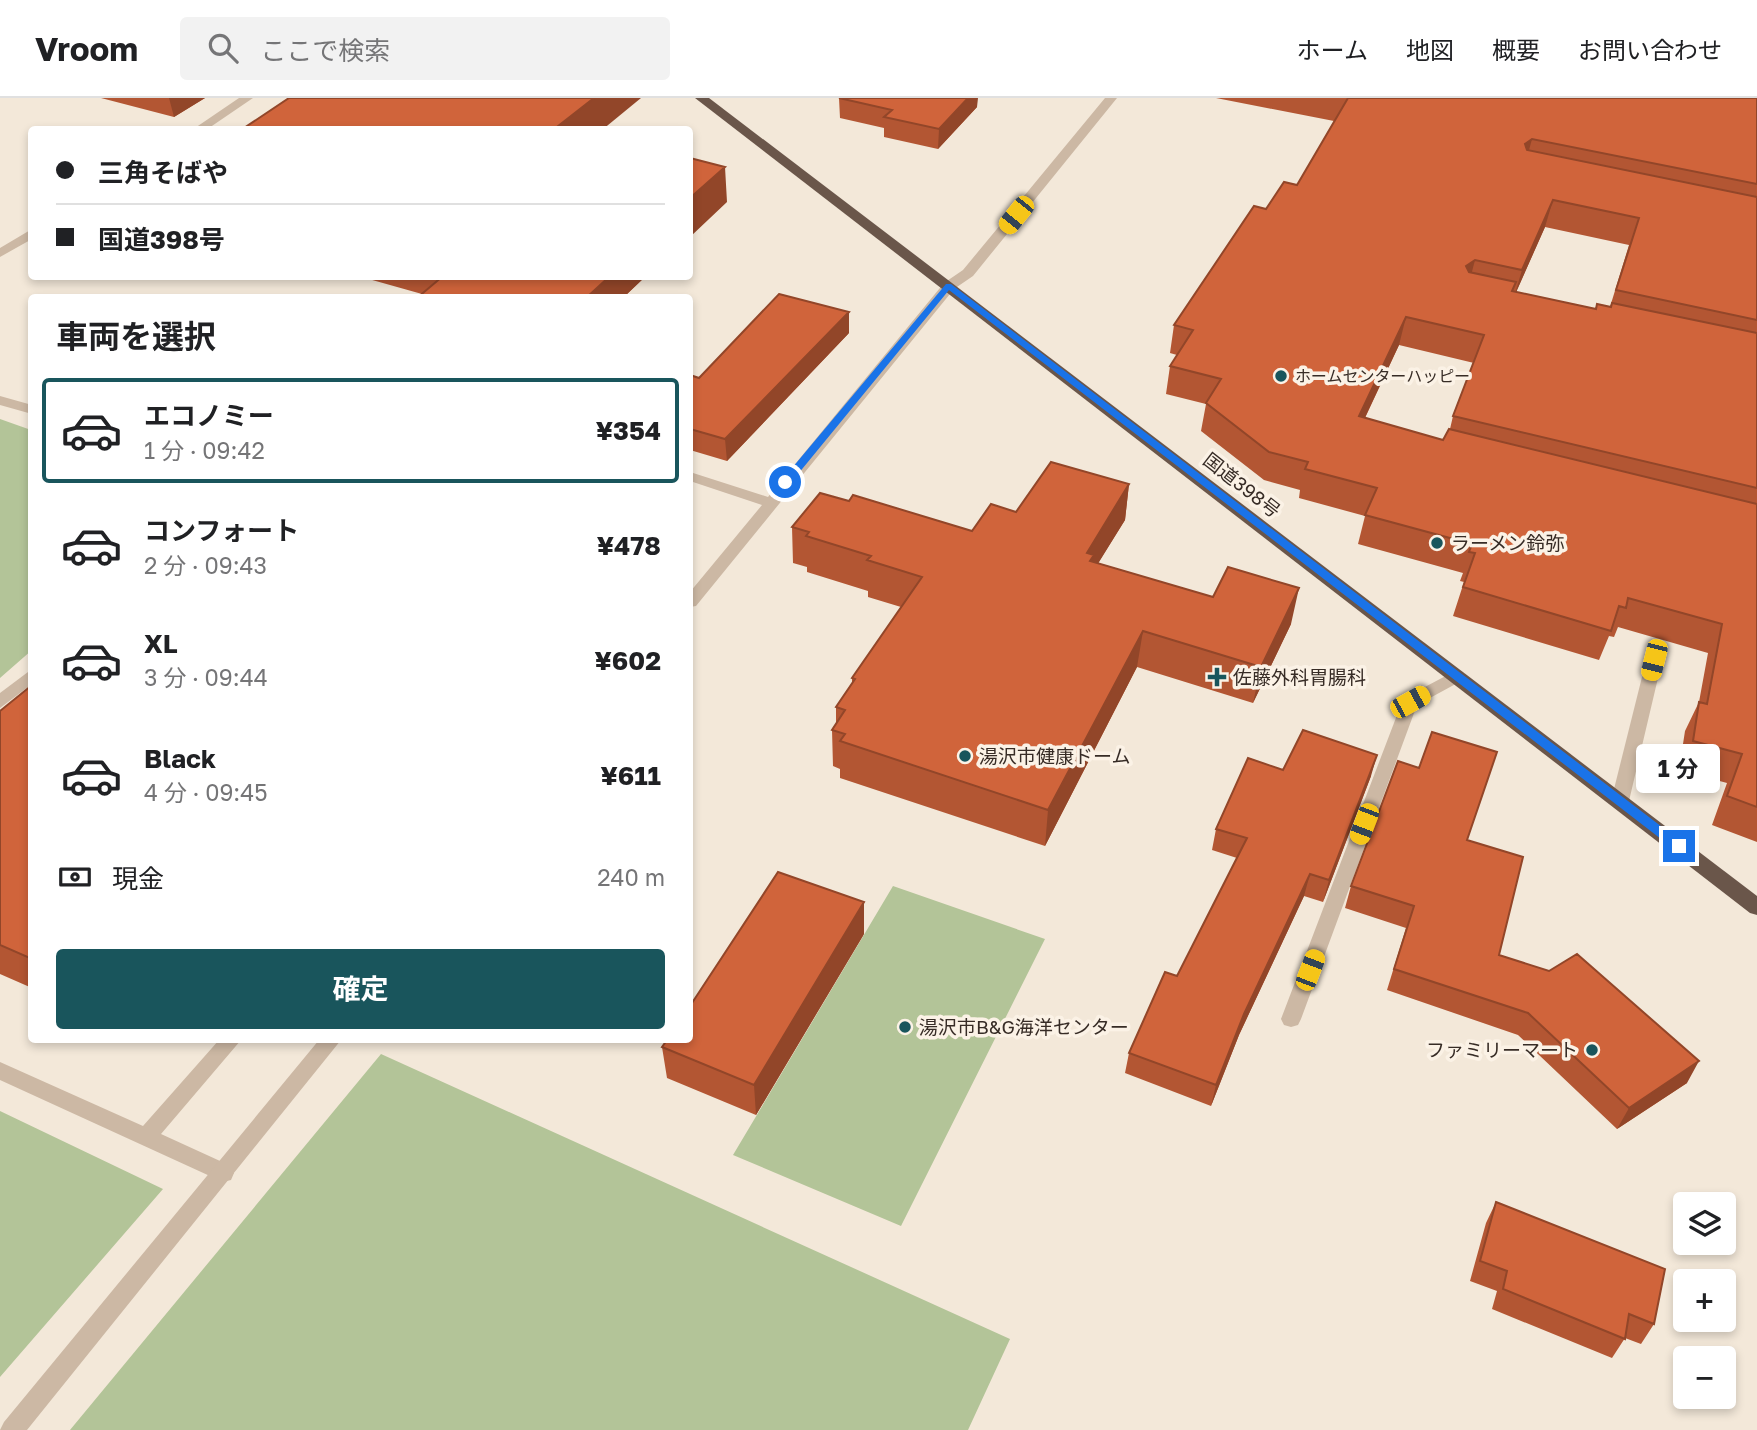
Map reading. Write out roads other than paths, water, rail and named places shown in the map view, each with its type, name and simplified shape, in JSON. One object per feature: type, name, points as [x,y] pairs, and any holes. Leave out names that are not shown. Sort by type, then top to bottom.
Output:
[{"type":"highway","name":"国道398号","points":[[701,98],[1757,906]]},
{"type":"street","points":[[203,126],[247,98]]},
{"type":"street","points":[[693,598],[948,286],[968,273],[1111,98]]},
{"type":"street","points":[[0,253],[28,236]]},
{"type":"street","points":[[0,400],[28,409]]},
{"type":"street","points":[[693,477],[769,502]]},
{"type":"street","points":[[1620,801],[1654,660]]},
{"type":"street","points":[[1291,1018],[1410,702],[1457,676]]},
{"type":"street","points":[[0,702],[28,678]]},
{"type":"street","points":[[146,1137],[228,1043]]},
{"type":"street","points":[[12,1430],[329,1043]]},
{"type":"street","points":[[0,1071],[223,1173]]},
{"type":"place","name":"ホームセンターハッピー","points":[[1281,376]]},
{"type":"place","name":"ラーメン鈴弥","points":[[1437,543]]},
{"type":"place","name":"佐藤外科胃腸科","points":[[1217,677]]},
{"type":"place","name":"湯沢市健康ドーム","points":[[965,756]]},
{"type":"place","name":"湯沢市B&G海洋センター","points":[[905,1027]]},
{"type":"place","name":"ファミリーマート","points":[[1592,1050]]}]
